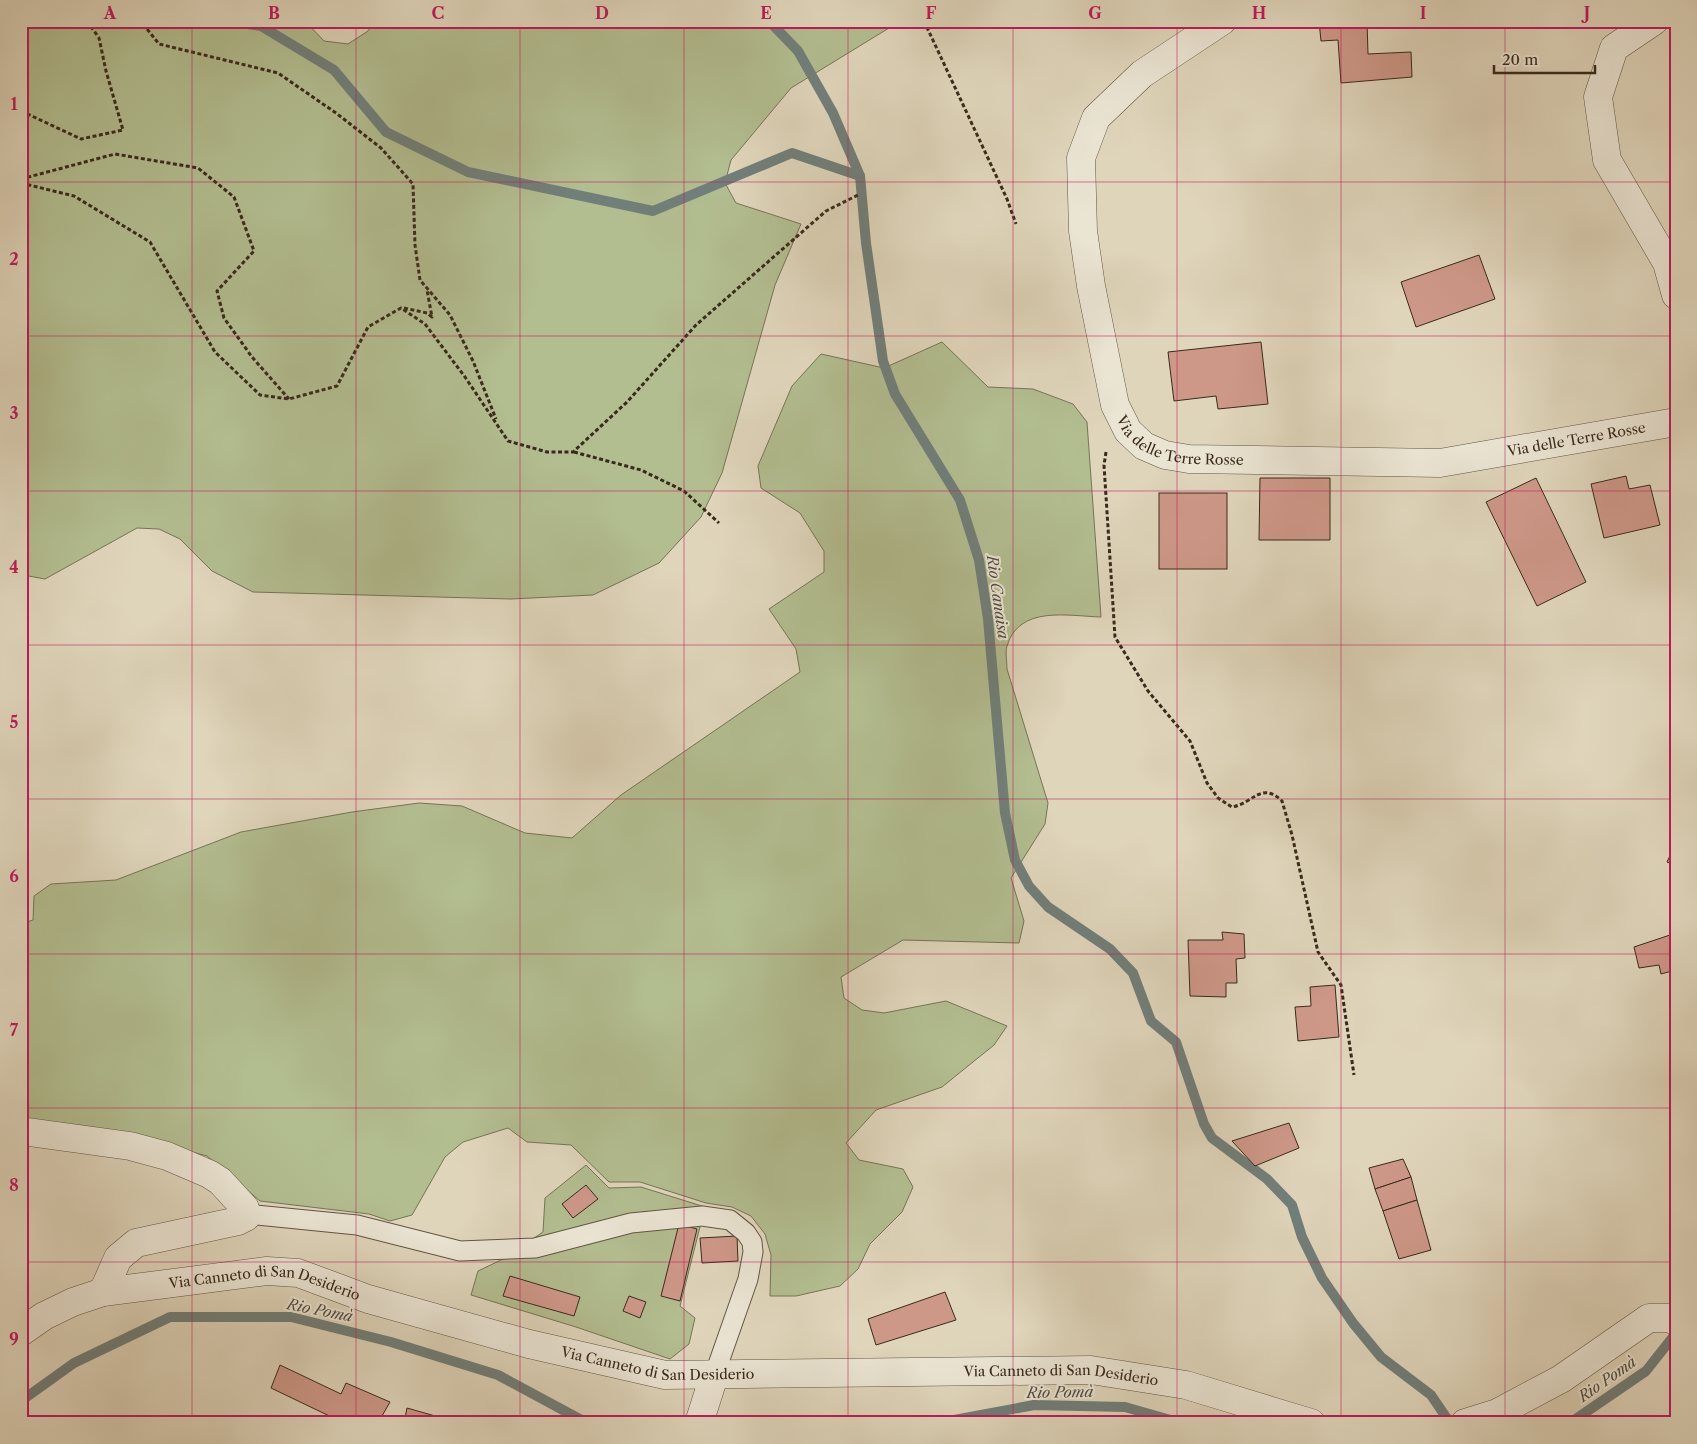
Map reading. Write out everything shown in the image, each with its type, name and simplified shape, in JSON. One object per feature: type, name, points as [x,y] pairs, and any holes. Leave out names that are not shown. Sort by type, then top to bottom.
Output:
[{"type":"street","name":"Via delle Terre Rosse","points":[[1222,21],[1136,80],[1096,118],[1081,158],[1083,231],[1089,277],[1115,405],[1128,431],[1144,446],[1166,455],[1189,459],[1440,463],[1676,422]]},
{"type":"street","points":[[1654,21],[1614,48],[1598,98],[1608,160],[1667,263],[1676,296]]},
{"type":"street","points":[[1672,21],[1676,23]]},
{"type":"street","points":[[21,1130],[130,1146],[167,1156],[198,1168],[220,1181],[243,1204],[247,1214],[238,1221],[136,1243],[118,1258],[103,1292]]},
{"type":"street","name":"Via Canneto di San Desiderio","points":[[21,1332],[51,1313],[103,1292],[267,1271],[298,1273],[368,1299],[538,1346],[665,1375],[714,1376],[1091,1370],[1186,1385],[1311,1423]]},
{"type":"street","points":[[1465,1423],[1497,1413],[1561,1379],[1650,1318],[1672,1319]]},
{"type":"street","points":[[699,1423],[714,1376]]},
{"type":"lane","points":[[247,1214],[357,1225],[460,1251],[535,1248],[640,1222],[702,1216],[730,1220],[746,1233],[752,1242],[753,1252],[748,1279],[714,1376]]},
{"type":"path","points":[[21,111],[82,139],[123,130],[106,71],[99,38],[87,21]]},
{"type":"path","points":[[137,21],[147,29],[159,44],[278,73],[336,112],[381,148],[413,184],[415,245],[420,280],[450,315],[473,361],[499,426]]},
{"type":"path","points":[[924,21],[1007,199],[1016,224]]},
{"type":"path","points":[[21,181],[115,154],[198,168],[220,185],[234,197],[254,250],[217,291],[224,318],[252,356],[289,399]]},
{"type":"path","points":[[21,181],[74,196],[150,242],[215,352],[260,395],[289,399],[337,386],[368,327],[401,308],[427,314],[432,318],[427,288]]},
{"type":"path","points":[[573,452],[626,402],[696,325],[819,217],[845,200],[860,194]]},
{"type":"path","points":[[401,308],[425,324],[508,441],[547,452],[573,452],[641,470],[684,491],[719,523]]},
{"type":"path","points":[[1115,405],[1104,464],[1115,637],[1148,691],[1190,741],[1207,783],[1218,798],[1232,807],[1244,804],[1260,793],[1268,792],[1282,801],[1292,836],[1318,952],[1341,985],[1354,1075]]},
{"type":"green space","points":[[21,21],[305,21],[324,41],[348,44],[368,31],[375,21],[890,21],[889,28],[791,88],[731,160],[725,183],[736,203],[801,224],[775,285],[722,473],[701,517],[659,563],[593,595],[511,599],[253,592],[212,571],[180,539],[159,529],[137,528],[45,579],[23,575]]},
{"type":"green space","points":[[942,342],[988,387],[1033,389],[1073,404],[1087,422],[1101,617],[1060,615],[1033,619],[1022,624],[1013,633],[1007,646],[1007,669],[1048,803],[1045,824],[1011,878],[1024,921],[1019,943],[903,940],[841,977],[844,998],[862,1010],[884,1013],[946,1001],[1007,1026],[994,1045],[942,1087],[876,1110],[846,1143],[859,1160],[903,1169],[913,1187],[902,1212],[870,1244],[858,1269],[840,1286],[796,1296],[770,1296],[771,1255],[765,1234],[751,1216],[732,1207],[706,1203],[640,1182],[609,1182],[571,1145],[527,1142],[508,1128],[463,1142],[445,1157],[412,1215],[390,1221],[369,1214],[260,1201],[207,1156],[159,1143],[21,1118],[21,924],[33,920],[34,896],[51,884],[116,880],[241,832],[352,812],[419,803],[462,806],[525,833],[572,838],[621,795],[800,672],[796,649],[769,609],[824,572],[824,551],[800,513],[761,488],[758,466],[792,386],[821,354],[884,368]]},
{"type":"green space","points":[[586,1165],[609,1188],[641,1187],[705,1207],[680,1306],[695,1318],[689,1344],[670,1359],[576,1327],[471,1295],[478,1271],[503,1259],[543,1232],[545,1198]]},
{"type":"building","points":[[1319,21],[1367,21],[1368,54],[1411,52],[1412,77],[1341,83],[1338,40],[1321,41]]},
{"type":"building","points":[[1479,255],[1495,299],[1416,327],[1401,282]]},
{"type":"building","points":[[1261,342],[1268,404],[1218,409],[1216,396],[1174,401],[1168,352]]},
{"type":"building","points":[[1626,476],[1629,489],[1650,485],[1660,525],[1604,538],[1591,484]]},
{"type":"building","points":[[1260,478],[1330,478],[1330,540],[1259,540]]},
{"type":"building","points":[[1536,478],[1586,582],[1537,606],[1486,502]]},
{"type":"building","points":[[1159,493],[1227,493],[1227,569],[1159,569]]},
{"type":"building","points":[[1676,843],[1676,866],[1667,862]]},
{"type":"building","points":[[1222,932],[1244,934],[1245,958],[1236,959],[1237,983],[1226,983],[1226,997],[1190,996],[1188,940],[1223,940]]},
{"type":"building","points":[[1676,933],[1676,970],[1661,974],[1659,965],[1639,968],[1634,947]]},
{"type":"building","points":[[1335,985],[1339,1037],[1298,1041],[1295,1007],[1311,1006],[1310,987]]},
{"type":"building","points":[[1289,1123],[1299,1148],[1255,1166],[1232,1141]]},
{"type":"building","points":[[1403,1159],[1411,1177],[1375,1189],[1369,1168]]},
{"type":"building","points":[[1411,1177],[1417,1200],[1383,1211],[1375,1189]]},
{"type":"building","points":[[586,1185],[598,1199],[573,1218],[562,1204]]},
{"type":"building","points":[[1417,1200],[1431,1250],[1399,1259],[1383,1211]]},
{"type":"building","points":[[679,1224],[697,1229],[680,1301],[661,1296]]},
{"type":"building","points":[[737,1236],[738,1261],[702,1263],[700,1238]]},
{"type":"building","points":[[510,1276],[580,1297],[574,1316],[503,1296]]},
{"type":"building","points":[[945,1292],[956,1320],[876,1345],[868,1319]]},
{"type":"building","points":[[629,1296],[646,1302],[640,1318],[623,1311]]},
{"type":"building","points":[[280,1365],[341,1394],[346,1383],[390,1402],[378,1423],[344,1423],[271,1388]]},
{"type":"building","points":[[407,1408],[460,1423],[404,1423]]},
{"type":"waterway","points":[[227,21],[261,26],[334,70],[386,132],[468,172],[653,211],[792,153],[860,176]]},
{"type":"waterway","name":"Rio Canaisa","points":[[769,21],[798,51],[833,113],[860,176],[866,243],[883,361],[895,394],[960,500],[979,560],[988,619],[1005,813],[1015,860],[1029,886],[1048,907],[1110,949],[1133,973],[1151,1021],[1176,1042],[1204,1124],[1212,1138],[1267,1179],[1292,1205],[1302,1237],[1322,1278],[1353,1323],[1381,1357],[1431,1395],[1450,1423]]},
{"type":"waterway","name":"Rio Pomà","points":[[21,1401],[74,1363],[170,1317],[291,1317],[391,1342],[498,1375],[587,1423]]},
{"type":"waterway","name":"Rio Pomà","points":[[1570,1423],[1646,1371],[1676,1333]]},
{"type":"waterway","name":"Rio Pomà","points":[[938,1423],[1034,1405],[1125,1407],[1181,1423]]}]
